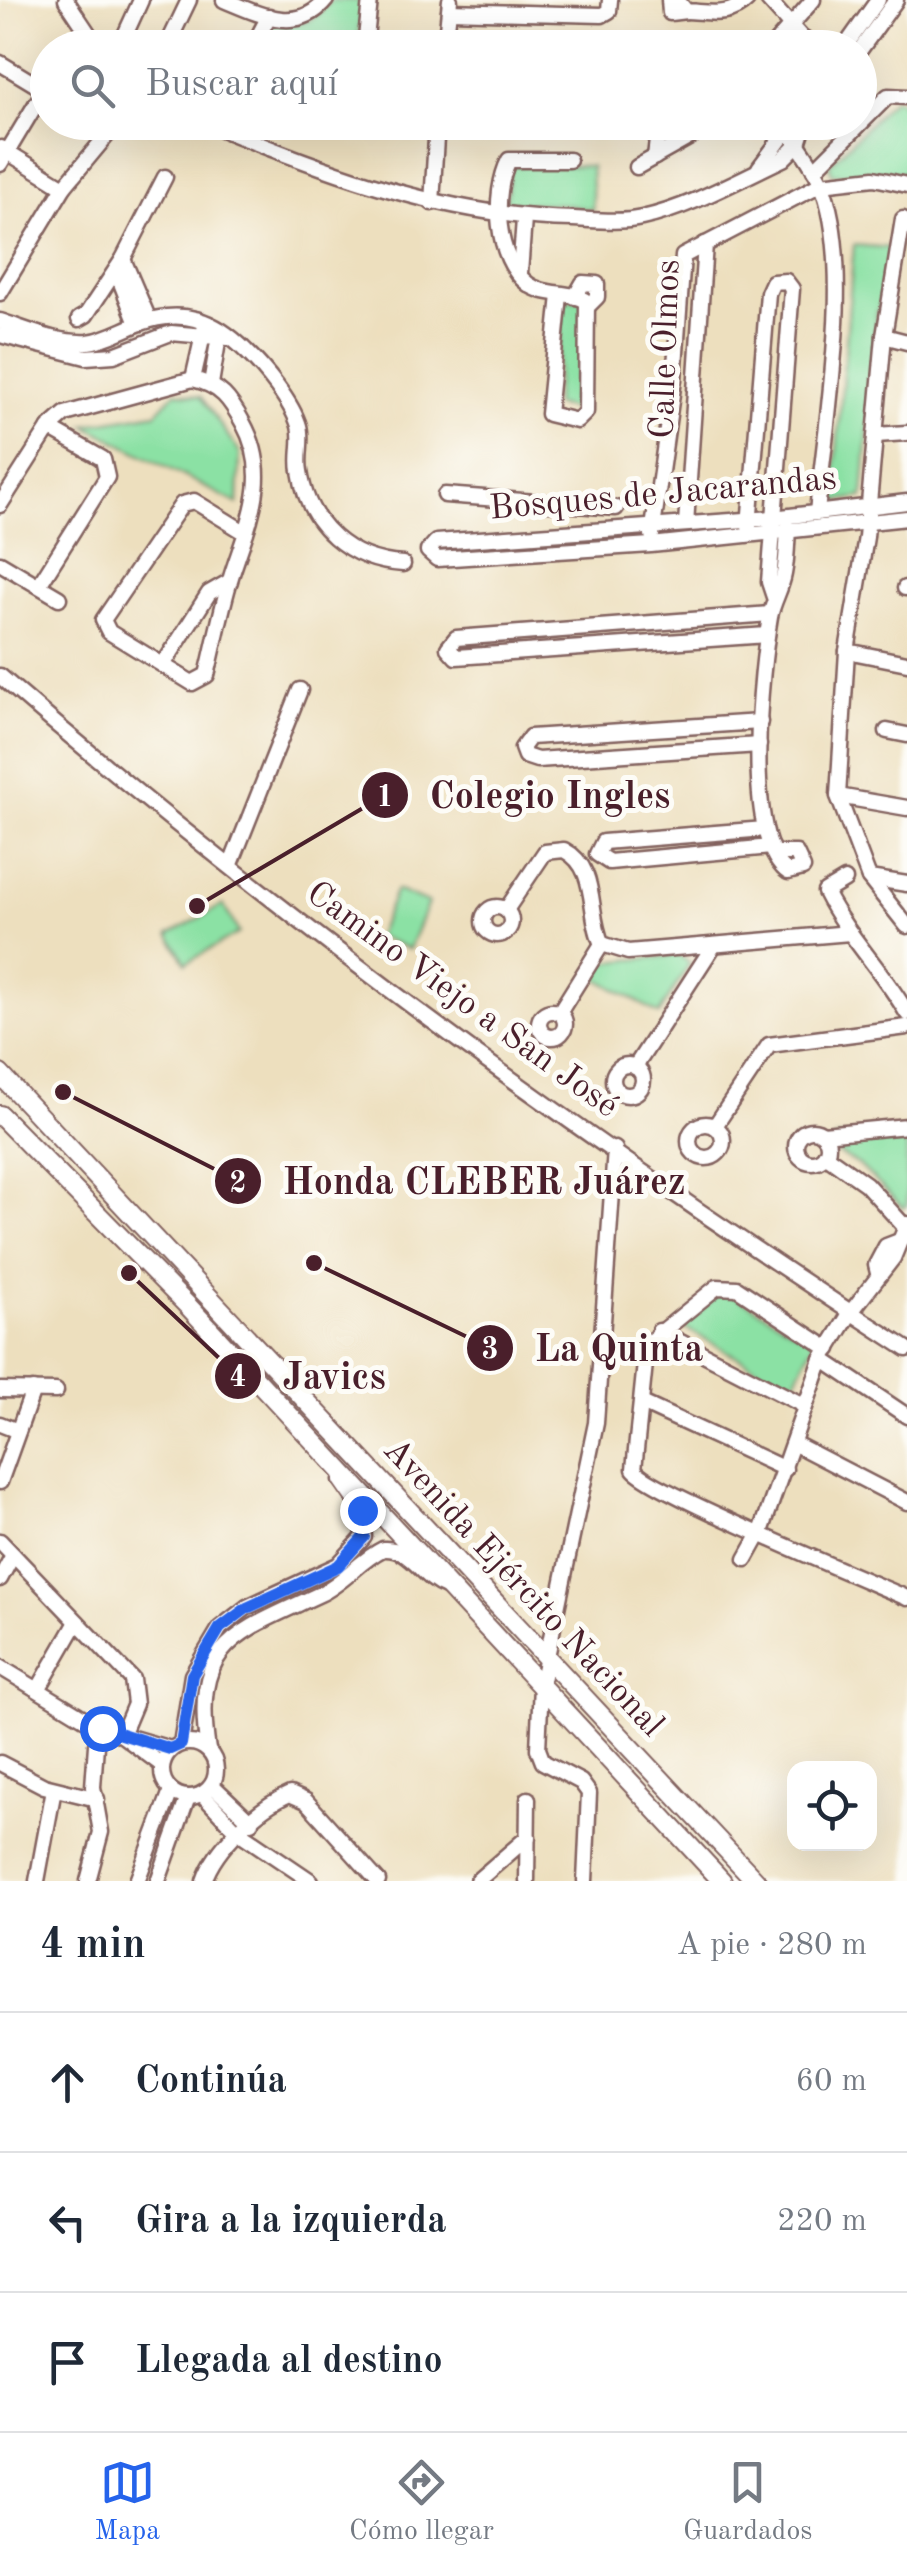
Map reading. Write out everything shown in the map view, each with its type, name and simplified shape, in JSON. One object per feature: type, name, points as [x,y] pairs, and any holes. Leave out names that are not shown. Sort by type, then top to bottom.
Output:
[{"type":"main road","name":"Avenida Ejército Nacional","points":[[0,1074],[756,1881]]},
{"type":"main road","name":"Avenida Ejército Nacional","points":[[0,1115],[90,1204],[329,1457],[722,1881]]},
{"type":"main road","points":[[90,1204],[118,1226],[127,1225],[134,1218]]},
{"type":"main road","points":[[127,1244],[177,1265]]},
{"type":"street","points":[[128,30],[142,0]]},
{"type":"street","points":[[175,30],[190,0]]},
{"type":"street","points":[[228,2],[242,2],[264,15],[308,18],[326,0]]},
{"type":"street","points":[[368,30],[370,0]]},
{"type":"street","points":[[450,6],[545,6],[602,15],[610,0]]},
{"type":"street","points":[[669,0],[670,12],[682,5],[729,13],[747,0]]},
{"type":"street","points":[[768,0],[792,30]]},
{"type":"street","points":[[802,30],[813,0]]},
{"type":"street","points":[[857,30],[878,0]]},
{"type":"street","points":[[874,30],[896,0]]},
{"type":"street","points":[[73,3],[88,30]]},
{"type":"street","points":[[259,30],[264,15]]},
{"type":"street","points":[[0,63],[30,81]]},
{"type":"street","points":[[877,109],[888,96],[907,98]]},
{"type":"street","points":[[30,116],[2,155],[64,188]]},
{"type":"street","points":[[0,294],[64,188],[103,140]]},
{"type":"street","points":[[248,140],[307,164],[428,201],[524,218],[646,217],[783,159],[799,140]]},
{"type":"street","points":[[428,201],[435,140]]},
{"type":"street","points":[[655,157],[657,140]]},
{"type":"street","points":[[637,167],[685,140]]},
{"type":"street","points":[[758,168],[780,140]]},
{"type":"street","points":[[796,140],[817,177],[831,220],[836,272],[816,513]]},
{"type":"street","points":[[706,244],[817,177],[849,140]]},
{"type":"street","points":[[567,296],[547,410],[552,418],[577,421],[586,412],[586,299],[530,285],[520,274],[512,244],[498,216],[508,160],[569,160]]},
{"type":"street","points":[[79,319],[86,315],[119,264],[165,177]]},
{"type":"street","points":[[817,177],[907,185]]},
{"type":"street","points":[[512,244],[524,218]]},
{"type":"street","points":[[903,219],[884,336],[867,514],[847,651],[838,796],[869,878],[907,926]]},
{"type":"street","name":"Calle Olmos","points":[[651,545],[674,380],[680,262],[689,251],[706,244],[686,524]]},
{"type":"street","points":[[119,264],[143,322]]},
{"type":"street","points":[[748,536],[768,293],[771,284],[779,280],[792,288],[782,401],[780,526],[785,572],[770,614],[759,745],[766,829],[772,850],[609,862],[597,854],[603,842],[766,829]]},
{"type":"street","points":[[0,321],[55,338],[85,342],[143,322],[180,316],[216,330],[246,351],[294,414],[300,428],[301,479],[321,521],[350,551],[380,562],[403,564]]},
{"type":"street","points":[[0,335],[86,357],[114,354],[158,335],[216,330]]},
{"type":"street","points":[[193,379],[216,330]]},
{"type":"street","points":[[210,384],[216,330]]},
{"type":"street","points":[[884,336],[907,342]]},
{"type":"street","points":[[0,506],[49,428],[75,410],[193,379],[210,384],[230,399],[254,441],[259,465],[256,509],[230,580],[207,675],[192,683],[108,632],[103,620],[182,504],[194,501],[246,533]]},
{"type":"street","points":[[674,380],[698,381]]},
{"type":"street","points":[[760,399],[782,401]]},
{"type":"street","points":[[40,585],[108,477],[103,459],[49,428]]},
{"type":"street","points":[[876,436],[907,434]]},
{"type":"street","points":[[445,495],[603,508],[605,537]]},
{"type":"street","name":"Bosques de Jacarandas","points":[[530,553],[438,559],[428,551],[436,542],[528,536],[605,537],[686,524],[749,520],[780,526],[816,513],[867,514],[907,502]]},
{"type":"street","points":[[528,536],[530,553],[605,537],[651,545],[748,536],[780,526],[867,514],[907,518]]},
{"type":"street","points":[[0,563],[59,598]]},
{"type":"street","points":[[163,665],[209,593],[230,580]]},
{"type":"street","points":[[767,635],[556,653],[456,657],[448,648],[456,638],[770,614]]},
{"type":"street","points":[[656,624],[658,646]]},
{"type":"street","points":[[554,632],[556,653]]},
{"type":"street","points":[[847,651],[907,663]]},
{"type":"street","name":"Camino Viejo a San José","points":[[0,676],[353,961],[614,1149],[907,1348]]},
{"type":"street","points":[[232,864],[300,690]]},
{"type":"street","points":[[759,745],[537,760],[522,748],[530,737],[760,722]]},
{"type":"street","points":[[636,731],[638,752]]},
{"type":"street","points":[[887,731],[907,735]]},
{"type":"street","points":[[838,796],[907,808]]},
{"type":"street","points":[[679,837],[682,858]]},
{"type":"street","points":[[506,910],[545,852],[564,850],[586,872],[591,914],[602,944]]},
{"type":"street","points":[[869,878],[907,884]]},
{"type":"street","points":[[845,880],[825,892],[850,933],[884,974],[907,1014]]},
{"type":"street","points":[[602,944],[628,952],[850,933]]},
{"type":"street","points":[[560,1013],[602,944]]},
{"type":"street","points":[[635,1067],[714,945]]},
{"type":"street","points":[[715,1126],[769,1045],[907,1027]]},
{"type":"street","points":[[826,1155],[811,1162],[802,1157],[797,1147],[799,1137],[808,1130],[823,1134],[907,1126]]},
{"type":"street","points":[[823,1134],[828,1142],[826,1155]]},
{"type":"street","points":[[585,1881],[590,1799],[582,1782],[540,1757],[541,1685],[596,1423],[614,1149]]},
{"type":"street","points":[[746,1559],[762,1532],[804,1405],[826,1354],[878,1274],[880,1255],[903,1231],[866,1184],[826,1155]]},
{"type":"street","points":[[907,1416],[736,1288],[718,1287],[686,1316],[659,1332],[645,1352],[636,1473],[907,1598]]},
{"type":"street","points":[[659,1332],[804,1405]]},
{"type":"street","points":[[0,1390],[56,1391]]},
{"type":"street","points":[[0,1482],[33,1390]]},
{"type":"street","points":[[642,1403],[784,1469]]},
{"type":"street","points":[[0,1424],[18,1431]]},
{"type":"street","points":[[792,1443],[907,1502]]},
{"type":"street","points":[[162,1765],[176,1746],[192,1675],[247,1608],[338,1566],[364,1537],[362,1510],[329,1457]]},
{"type":"street","points":[[0,1542],[137,1689],[122,1736]]},
{"type":"street","points":[[361,1542],[368,1543],[374,1553]]},
{"type":"street","points":[[158,1881],[216,1767],[208,1750],[203,1716],[205,1691],[227,1632],[323,1594],[374,1553],[392,1548],[406,1553],[431,1582],[453,1589]]},
{"type":"street","points":[[0,1579],[13,1555]]},
{"type":"street","points":[[39,1688],[77,1622]]},
{"type":"street","points":[[0,1667],[122,1736],[176,1746],[196,1743],[208,1750]]},
{"type":"street","points":[[88,1881],[101,1832],[94,1771],[102,1728]]},
{"type":"street","points":[[122,1736],[162,1765],[171,1790],[138,1881]]},
{"type":"street","points":[[0,1763],[54,1789],[96,1799]]},
{"type":"street","points":[[37,1881],[54,1789]]},
{"type":"street","points":[[171,1790],[200,1792],[251,1822]]},
{"type":"street","points":[[200,1792],[237,1831],[311,1881]]},
{"type":"street","points":[[204,1881],[211,1861],[237,1831],[290,1794],[306,1801],[367,1878]]},
{"type":"street","points":[[527,1881],[528,1799]]},
{"type":"street","points":[[477,1881],[528,1837]]},
{"type":"green space","points":[[331,0],[363,0],[359,30],[270,30],[273,24],[306,21],[319,14]]},
{"type":"green space","points":[[894,98],[907,106],[907,175],[832,174],[829,165],[853,140],[877,140],[877,116]]},
{"type":"green space","points":[[510,165],[591,166],[593,210],[560,204],[506,203]]},
{"type":"green space","points":[[854,245],[891,248],[888,288],[877,312],[863,497],[839,501],[833,496]]},
{"type":"green space","points":[[564,299],[586,300],[577,410],[554,405]]},
{"type":"green space","points":[[176,392],[201,397],[240,453],[238,504],[85,425],[156,413]]},
{"type":"green space","points":[[396,890],[428,903],[409,949],[377,936]]},
{"type":"green space","points":[[223,905],[239,933],[186,963],[169,935]]},
{"type":"green space","points":[[679,955],[690,963],[659,1014],[590,974],[598,963]]},
{"type":"green space","points":[[907,1133],[907,1206],[903,1208],[859,1165],[833,1151],[836,1138]]},
{"type":"green space","points":[[723,1289],[814,1342],[792,1387],[683,1327]]},
{"type":"place","name":"Colegio Ingles","points":[[197,906]]},
{"type":"place","name":"Honda CLEBER Juárez","points":[[63,1092]]},
{"type":"place","name":"La Quinta","points":[[314,1263]]},
{"type":"place","name":"Javics","points":[[129,1273]]},
{"type":"route","points":[[102,1728],[170,1749],[181,1744],[192,1675],[220,1628],[264,1599],[338,1566],[364,1537],[362,1510]]}]
